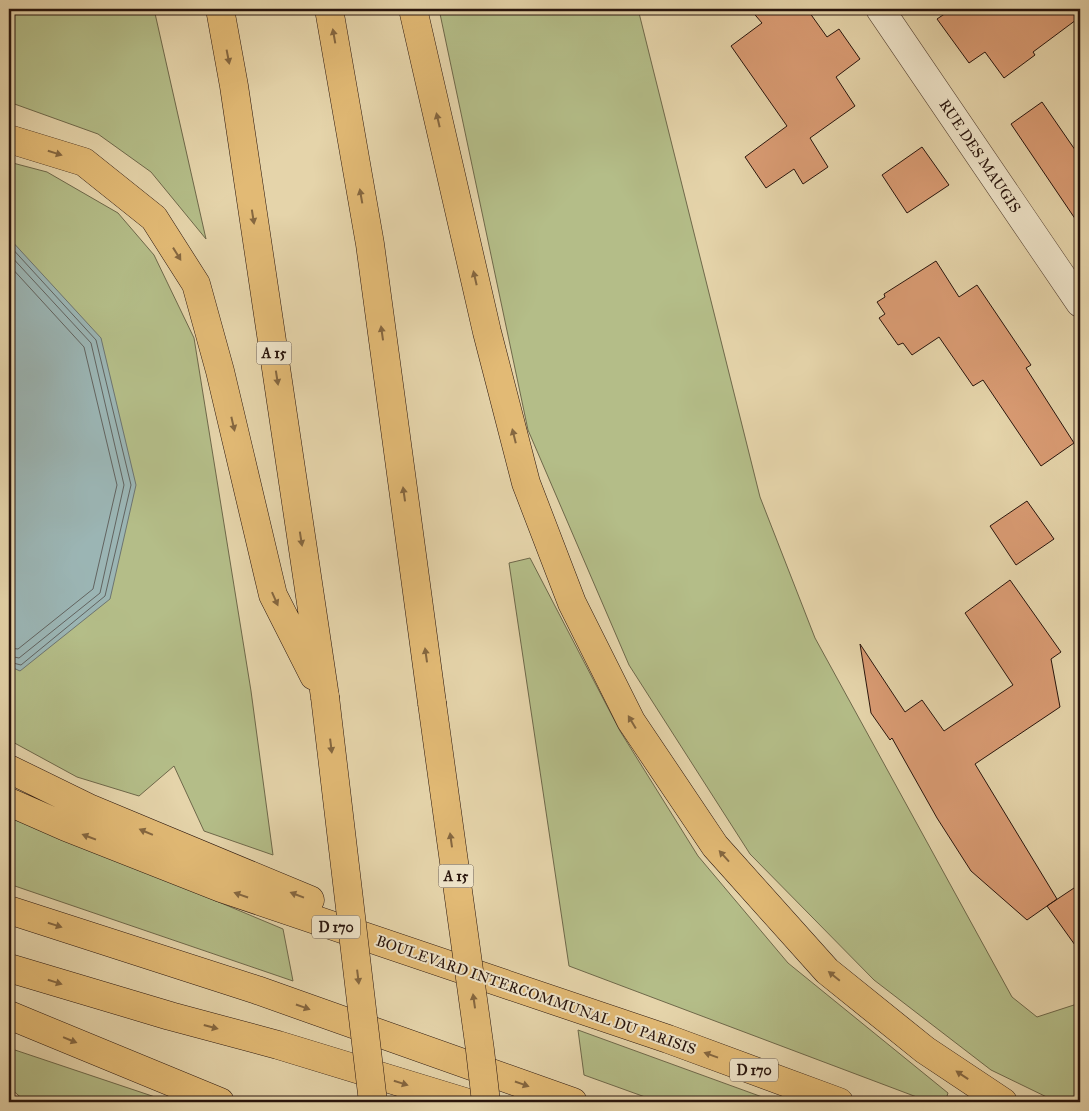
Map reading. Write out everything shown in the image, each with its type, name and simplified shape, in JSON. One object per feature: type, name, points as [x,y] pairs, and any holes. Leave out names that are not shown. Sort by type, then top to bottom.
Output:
[{"type":"highway","name":"A 15","points":[[220,9],[234,86],[325,697],[373,1102]]},
{"type":"highway","name":"A 15","points":[[330,9],[370,244],[486,1102]]},
{"type":"highway","points":[[413,9],[487,332],[526,483],[572,602],[631,721],[715,846],[827,971],[925,1050],[1003,1102]]},
{"type":"highway","points":[[9,139],[84,162],[154,218],[196,284],[220,371],[273,595],[325,697]]},
{"type":"highway","points":[[9,768],[91,809],[264,882],[668,1039]]},
{"type":"highway","name":"BOULEVARD INTERCOMMUNAL DU PARISIS","points":[[9,802],[66,827],[220,888],[668,1039],[839,1102]]},
{"type":"highway","points":[[9,910],[257,990],[573,1102]]},
{"type":"highway","points":[[9,968],[170,1016],[278,1045],[465,1102]]},
{"type":"highway","points":[[9,1015],[220,1102]]},
{"type":"highway","points":[[480,1050],[497,1102]]},
{"type":"street","name":"RUE DES MAUGIS","points":[[880,9],[1080,303]]},
{"type":"green space","points":[[9,9],[154,9],[206,239],[151,172],[98,134],[9,102]]},
{"type":"green space","points":[[439,9],[638,9],[760,497],[815,638],[1012,997],[1037,1017],[1080,1003],[1080,1102],[1057,1102],[991,1070],[874,980],[750,854],[629,665],[528,430]]},
{"type":"green space","points":[[9,162],[47,172],[118,213],[154,255],[194,338],[251,691],[273,855],[204,831],[174,766],[139,796],[77,777],[9,740]]},
{"type":"green space","points":[[530,558],[620,731],[698,856],[788,963],[948,1093],[945,1102],[930,1102],[569,966],[509,563]]},
{"type":"green space","points":[[9,814],[283,929],[293,981],[9,884]]},
{"type":"green space","points":[[578,1030],[776,1102],[659,1102],[584,1075]]},
{"type":"green space","points":[[9,1048],[170,1102],[26,1102],[9,1087]]},
{"type":"water","points":[[9,238],[101,338],[136,485],[110,599],[20,671],[9,666]]},
{"type":"building","points":[[750,9],[807,9],[827,37],[839,29],[860,59],[836,77],[855,106],[810,138],[828,167],[803,184],[794,169],[766,188],[745,157],[787,126],[731,46],[762,23]]},
{"type":"building","points":[[952,9],[1080,9],[1080,17],[1033,52],[1035,55],[1004,78],[985,52],[969,63],[937,19]]},
{"type":"building","points":[[1042,102],[1080,157],[1080,226],[1011,124]]},
{"type":"building","points":[[922,147],[949,185],[907,213],[882,175]]},
{"type":"building","points":[[936,261],[959,297],[977,285],[1031,365],[1026,368],[1074,443],[1041,466],[983,380],[973,386],[939,337],[912,355],[903,343],[898,345],[879,318],[885,314],[877,302],[885,297],[884,294]]},
{"type":"building","points":[[1027,501],[1054,539],[1016,565],[990,526]]},
{"type":"building","points":[[1010,580],[1061,652],[1051,659],[1060,707],[975,764],[1057,899],[1027,920],[971,871],[937,818],[892,738],[890,740],[871,713],[860,644],[905,712],[922,700],[944,731],[1013,685],[965,613]]},
{"type":"building","points":[[1080,884],[1080,952],[1047,906]]}]
